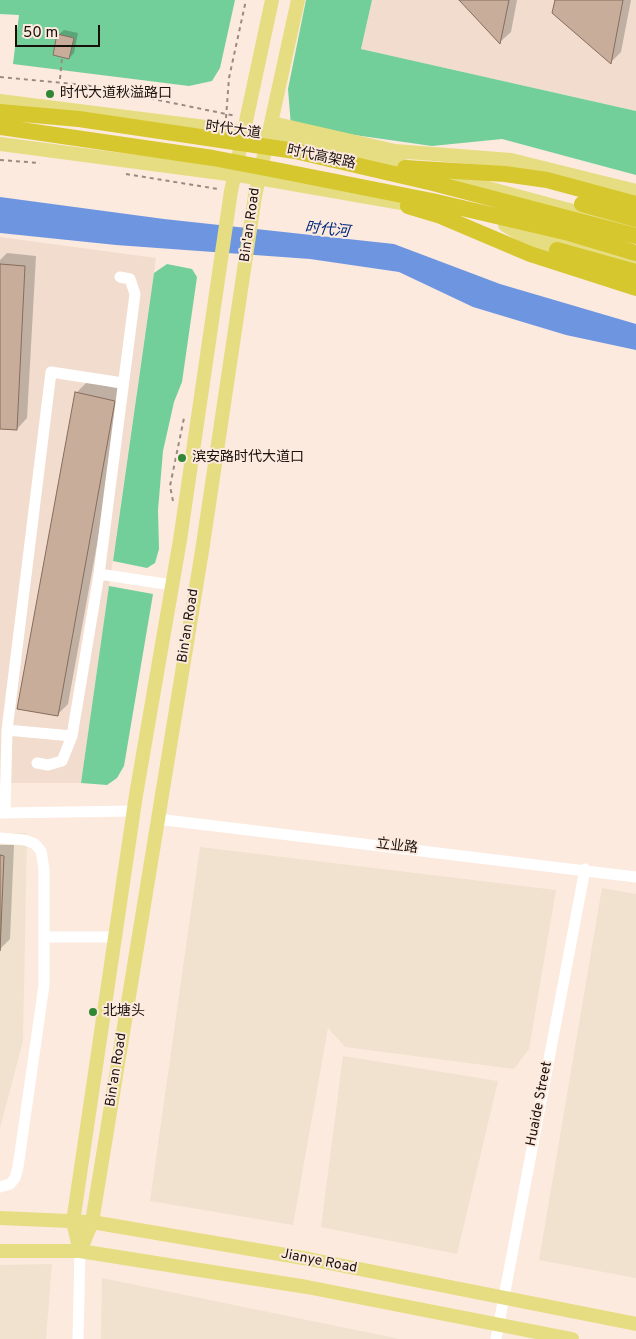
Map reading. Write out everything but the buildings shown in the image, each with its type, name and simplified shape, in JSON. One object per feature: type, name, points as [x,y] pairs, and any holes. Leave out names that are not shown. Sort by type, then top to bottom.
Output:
[{"type":"highway","name":"时代高架路","points":[[0,112],[79,118],[295,152],[636,236]]},
{"type":"highway","name":"时代高架路","points":[[0,127],[213,158],[337,182],[569,233],[636,253]]},
{"type":"highway","points":[[345,163],[539,178],[584,188],[636,204]]},
{"type":"highway","points":[[337,182],[438,215],[530,254],[636,288]]},
{"type":"highway","points":[[582,204],[636,219]]},
{"type":"highway","points":[[557,250],[636,272]]},
{"type":"main road","name":"Bin'an Road","points":[[80,1251],[73,1222],[115,937],[172,586],[231,192],[247,125],[272,0]]},
{"type":"main road","name":"Bin'an Road","points":[[80,1251],[92,1222],[246,265],[258,178],[271,129],[298,0]]},
{"type":"main road","name":"时代大道","points":[[0,101],[227,129],[247,125],[271,129],[636,228]]},
{"type":"main road","points":[[271,129],[395,151],[511,160],[636,191]]},
{"type":"main road","points":[[0,144],[258,178],[453,212],[636,262]]},
{"type":"main road","points":[[411,152],[476,185]]},
{"type":"main road","points":[[517,195],[550,197],[582,204]]},
{"type":"main road","points":[[505,225],[535,243],[557,250]]},
{"type":"main road","name":"Jianye Road","points":[[0,1218],[92,1222],[310,1259],[636,1324]]},
{"type":"main road","name":"Jianye Road","points":[[0,1251],[80,1251],[307,1287],[497,1332],[572,1339]]},
{"type":"street","points":[[37,763],[48,765],[62,761],[72,736],[99,574],[135,294],[130,278],[120,277]]},
{"type":"street","points":[[123,383],[51,372],[7,730],[2,813],[135,811]]},
{"type":"street","points":[[99,574],[172,586]]},
{"type":"street","points":[[7,730],[72,736]]},
{"type":"street","name":"立业路","points":[[157,819],[585,869],[636,877]]},
{"type":"street","points":[[0,838],[31,842],[41,852],[44,869],[44,985],[18,1167],[15,1178],[10,1184],[0,1187]]},
{"type":"street","name":"Huaide Street","points":[[497,1332],[585,869]]},
{"type":"street","points":[[44,937],[115,937]]},
{"type":"street","name":"Bin'an Road","points":[[78,1339],[80,1251]]},
{"type":"path","points":[[227,129],[226,114],[229,78],[246,0]]},
{"type":"path","points":[[60,79],[62,58]]},
{"type":"path","points":[[0,77],[85,85],[226,114],[247,125]]},
{"type":"path","points":[[0,160],[45,163]]},
{"type":"path","points":[[119,173],[231,192]]},
{"type":"shaded area","points":[[372,0],[636,0],[636,111],[361,49]]},
{"type":"shaded area","points":[[0,237],[156,258],[81,783],[0,783]]},
{"type":"shaded area","points":[[0,833],[27,833],[23,1041],[0,1128]]},
{"type":"shaded area","points":[[200,847],[556,890],[529,1049],[514,1069],[345,1047],[328,1028],[293,1225],[150,1201]]},
{"type":"shaded area","points":[[602,888],[636,894],[636,1278],[539,1260]]},
{"type":"shaded area","points":[[343,1056],[498,1081],[457,1254],[321,1227]]},
{"type":"shaded area","points":[[52,1264],[46,1339],[0,1339],[0,1265]]},
{"type":"shaded area","points":[[102,1278],[400,1339],[101,1339]]},
{"type":"green space","points":[[0,0],[235,0],[220,68],[212,81],[189,86],[13,64],[19,15],[0,14]]},
{"type":"green space","points":[[306,0],[372,0],[361,49],[636,111],[636,175],[502,139],[432,146],[291,126],[288,89]]},
{"type":"green space","points":[[167,264],[192,269],[197,277],[182,382],[174,402],[163,451],[158,510],[159,549],[155,563],[147,568],[113,561],[154,273]]},
{"type":"green space","points":[[109,586],[153,594],[124,766],[117,778],[107,785],[81,783]]},
{"type":"water","points":[[0,197],[164,219],[394,244],[500,284],[636,324],[636,350],[566,335],[473,307],[399,272],[310,259],[116,245],[0,233]]},
{"type":"place","name":"时代大道秋溢路口","points":[[50,94]]},
{"type":"place","name":"滨安路时代大道口","points":[[182,458]]},
{"type":"place","name":"北塘头","points":[[93,1012]]},
{"type":"water label","name":"时代河","points":[[327,231]]}]
